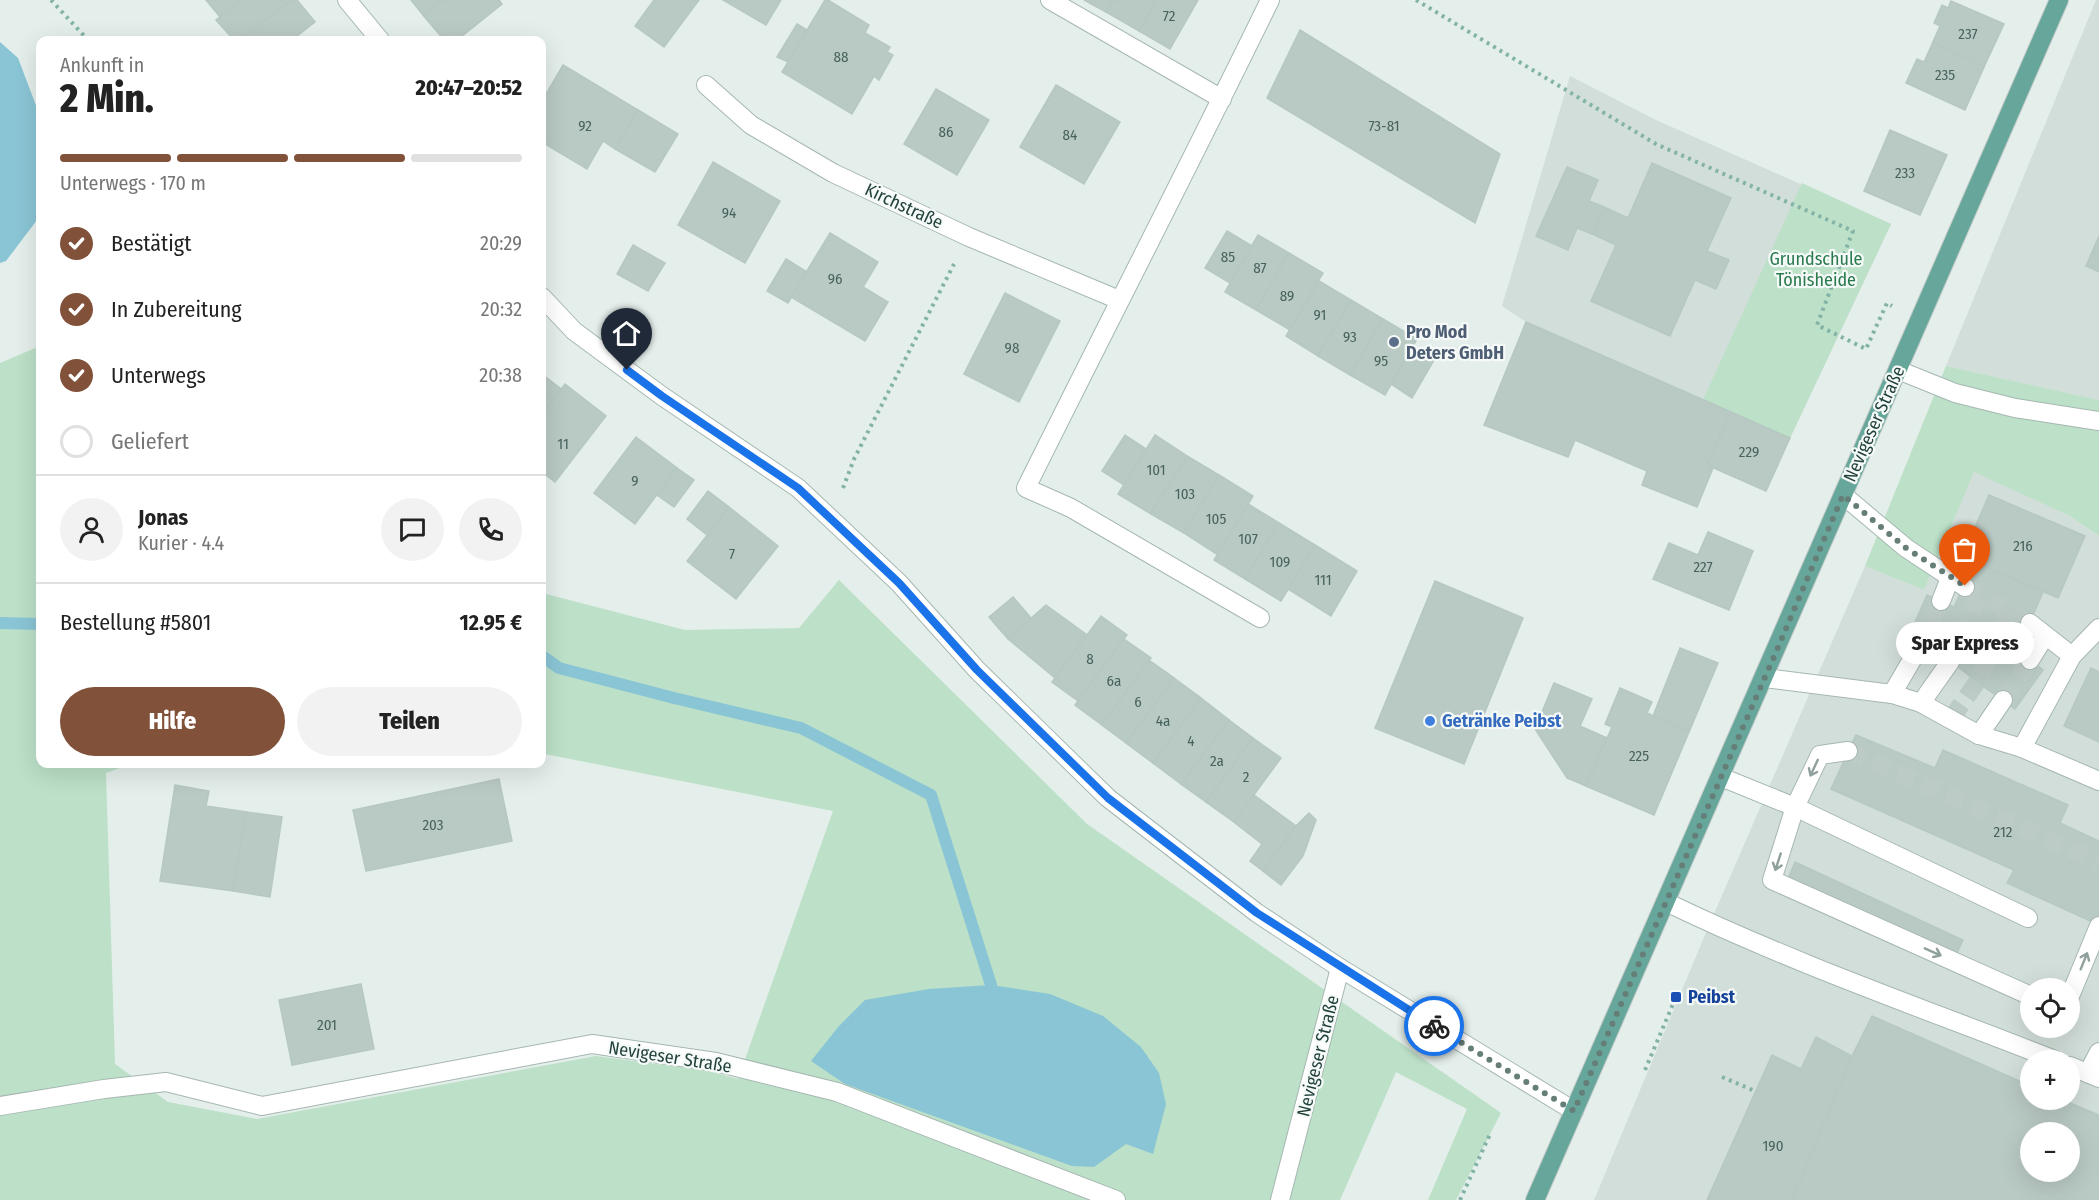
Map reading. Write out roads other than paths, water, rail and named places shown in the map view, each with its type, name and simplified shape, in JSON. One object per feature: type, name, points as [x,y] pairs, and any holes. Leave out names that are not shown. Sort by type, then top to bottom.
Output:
[{"type":"main road","name":"Nevigeser Straße","points":[[1535,1200],[1765,678],[2059,0]]},
{"type":"street","points":[[347,0],[377,36]]},
{"type":"street","points":[[1050,0],[1222,99]]},
{"type":"street","points":[[1260,618],[1071,507],[1026,488],[1270,0]]},
{"type":"street","name":"Kirchstraße","points":[[706,86],[751,124],[833,173],[969,237],[1119,300]]},
{"type":"street","points":[[546,301],[574,331],[662,396],[798,488],[899,583],[977,670],[1108,798],[1257,913],[1340,968]]},
{"type":"street","points":[[1898,370],[1955,393],[2015,408],[2099,422]]},
{"type":"street","points":[[1843,495],[1906,548],[1957,582],[1941,601]]},
{"type":"street","points":[[2030,623],[2072,656]]},
{"type":"street","points":[[2022,748],[2072,656],[2099,628]]},
{"type":"street","points":[[2030,660],[2045,636]]},
{"type":"street","points":[[1892,694],[1920,646]]},
{"type":"street","points":[[1921,703],[1950,662]]},
{"type":"street","points":[[1765,678],[1892,694],[1921,703],[1979,735],[2022,748],[2099,781]]},
{"type":"street","points":[[1979,735],[2002,700]]},
{"type":"street","points":[[1848,752],[1820,755],[1796,807],[1772,880],[2020,991]]},
{"type":"street","points":[[1721,777],[1796,807],[2028,918]]},
{"type":"street","points":[[1666,902],[1781,952],[2030,1050]]},
{"type":"street","points":[[2077,978],[2099,926]]},
{"type":"street","name":"Nevigeser Straße","points":[[1281,1200],[1340,968],[1574,1111]]},
{"type":"street","name":"Nevigeser Straße","points":[[0,1107],[104,1089],[166,1082],[262,1106],[592,1044],[716,1062],[837,1092],[1116,1200]]},
{"type":"street","points":[[2093,1076],[2099,1052]]},
{"type":"water","points":[[0,42],[18,58],[36,105],[36,221],[6,261],[0,263]]},
{"type":"water","points":[[991,985],[1050,994],[1103,1016],[1141,1047],[1159,1073],[1166,1104],[1153,1154],[1126,1144],[1094,1167],[1072,1166],[845,1084],[811,1061],[839,1026],[865,1000],[929,989]]},
{"type":"waterway","points":[[0,623],[36,624]]},
{"type":"waterway","points":[[546,659],[559,668],[801,728],[931,795],[991,985]]},
{"type":"tunnel","points":[[1965,587],[2030,623]]},
{"type":"tunnel","points":[[1950,662],[1980,595]]},
{"type":"tunnel","points":[[1920,646],[1941,601]]},
{"type":"tunnel","points":[[1951,719],[1977,682],[2010,612]]},
{"type":"tunnel","points":[[2003,700],[2030,660]]},
{"type":"tunnel","points":[[1848,751],[2099,862]]},
{"type":"place","name":"Pro Mod Deters GmbH","points":[[1394,342]]},
{"type":"place","name":"Spar Express","points":[[1965,586]]},
{"type":"place","name":"Getränke Peibst","points":[[1430,721]]},
{"type":"place","name":"Peibst","points":[[1676,997]]},
{"type":"park label","name":"Grundschule Tönisheide","points":[[1816,269]]}]
